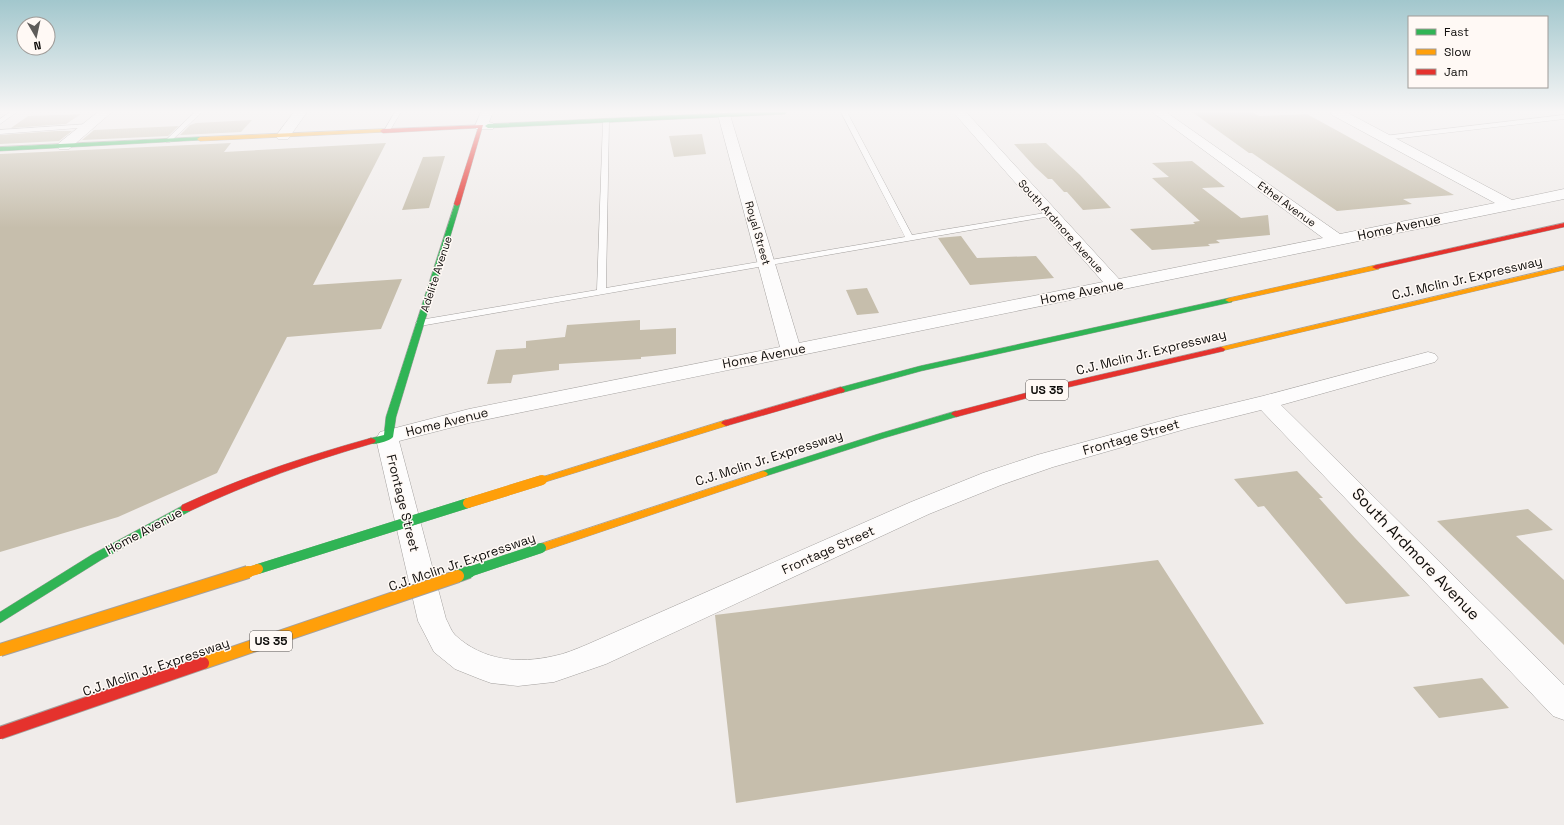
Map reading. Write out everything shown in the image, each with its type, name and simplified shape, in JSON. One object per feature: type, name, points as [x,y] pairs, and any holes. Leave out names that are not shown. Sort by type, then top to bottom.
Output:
[{"type":"main road","name":"Adelite Avenue","points":[[388,437],[390,417],[476,150]]},
{"type":"main road","points":[[0,650],[802,400],[920,369],[1564,225]]},
{"type":"main road","name":"C.J. Mclin Jr. Expressway","points":[[0,733],[691,496],[881,436],[973,409],[1064,386],[1564,268]]},
{"type":"main road","name":"Home Avenue","points":[[0,618],[72,570],[126,538],[202,500],[270,472],[324,454],[388,437]]},
{"type":"street","name":"Royal Street","points":[[734,150],[791,351]]},
{"type":"street","name":"South Ardmore Avenue","points":[[994,150],[1116,286]]},
{"type":"street","name":"Ethel Avenue","points":[[1212,150],[1337,240]]},
{"type":"street","points":[[1407,150],[1508,204]]},
{"type":"street","name":"Home Avenue","points":[[388,437],[469,416],[1116,286],[1508,204],[1564,194]]},
{"type":"street","name":"Frontage Street","points":[[388,437],[388,443],[432,621],[444,643],[466,660],[491,670],[518,673],[554,669],[595,655],[920,508],[992,479],[1081,450],[1428,358]]},
{"type":"street","name":"South Ardmore Avenue","points":[[1266,402],[1564,706]]},
{"type":"lane","points":[[601,292],[605,150]]},
{"type":"lane","points":[[864,150],[910,239]]},
{"type":"lane","points":[[420,323],[1051,214]]},
{"type":"building","points":[[74,150],[225,150],[224,152],[251,150],[382,150],[313,285],[402,279],[381,329],[287,337],[217,473],[118,517],[0,552],[0,154]]},
{"type":"building","points":[[672,150],[705,150],[706,154],[674,157]]},
{"type":"building","points":[[1020,150],[1054,150],[1080,175],[1111,208],[1083,210],[1067,192],[1064,192],[1052,179],[1048,179]]},
{"type":"building","points":[[1246,150],[1373,150],[1454,195],[1403,199],[1412,204],[1337,211],[1252,153]]},
{"type":"building","points":[[445,156],[429,208],[402,210],[423,157]]},
{"type":"building","points":[[1192,161],[1225,187],[1202,188],[1241,218],[1268,215],[1270,235],[1216,240],[1220,243],[1208,244],[1210,246],[1152,250],[1130,229],[1195,224],[1193,222],[1200,221],[1152,178],[1169,177],[1152,163]]},
{"type":"building","points":[[961,236],[977,258],[1036,256],[1054,278],[970,285],[938,238]]},
{"type":"building","points":[[867,288],[879,313],[857,315],[846,290]]},
{"type":"building","points":[[640,320],[640,330],[676,328],[676,354],[641,357],[641,359],[559,364],[559,370],[513,375],[511,383],[487,384],[496,350],[526,348],[526,341],[565,337],[567,325]]},
{"type":"building","points":[[1297,471],[1323,498],[1319,498],[1355,538],[1410,596],[1346,604],[1264,506],[1258,507],[1234,479]]},
{"type":"building","points":[[1528,509],[1553,530],[1516,536],[1564,580],[1564,645],[1437,521]]},
{"type":"building","points":[[1158,560],[1264,724],[736,803],[715,615]]},
{"type":"building","points":[[1482,678],[1509,708],[1439,718],[1413,687]]},
{"type":"traffic: fast","points":[[371,441],[388,437],[391,417],[457,204]]},
{"type":"traffic: fast","points":[[841,390],[920,369],[1229,300]]},
{"type":"traffic: fast","points":[[763,474],[881,436],[956,414]]},
{"type":"traffic: fast","points":[[258,569],[468,503]]},
{"type":"traffic: fast","points":[[0,618],[97,557],[186,508]]},
{"type":"traffic: fast","points":[[458,576],[541,548]]},
{"type":"traffic: slow","points":[[1229,300],[1376,267]]},
{"type":"traffic: slow","points":[[1221,349],[1564,268]]},
{"type":"traffic: slow","points":[[542,480],[726,423]]},
{"type":"traffic: slow","points":[[541,548],[763,474]]},
{"type":"traffic: slow","points":[[468,503],[542,480]]},
{"type":"traffic: slow","points":[[0,650],[258,569]]},
{"type":"traffic: slow","points":[[203,663],[458,576]]},
{"type":"traffic: jam","points":[[457,204],[473,150]]},
{"type":"traffic: jam","points":[[1376,267],[1564,225]]},
{"type":"traffic: jam","points":[[956,414],[1064,386],[1221,349]]},
{"type":"traffic: jam","points":[[726,423],[841,390]]},
{"type":"traffic: jam","points":[[186,508],[209,497],[277,470],[371,441]]},
{"type":"traffic: jam","points":[[0,733],[203,663]]}]
